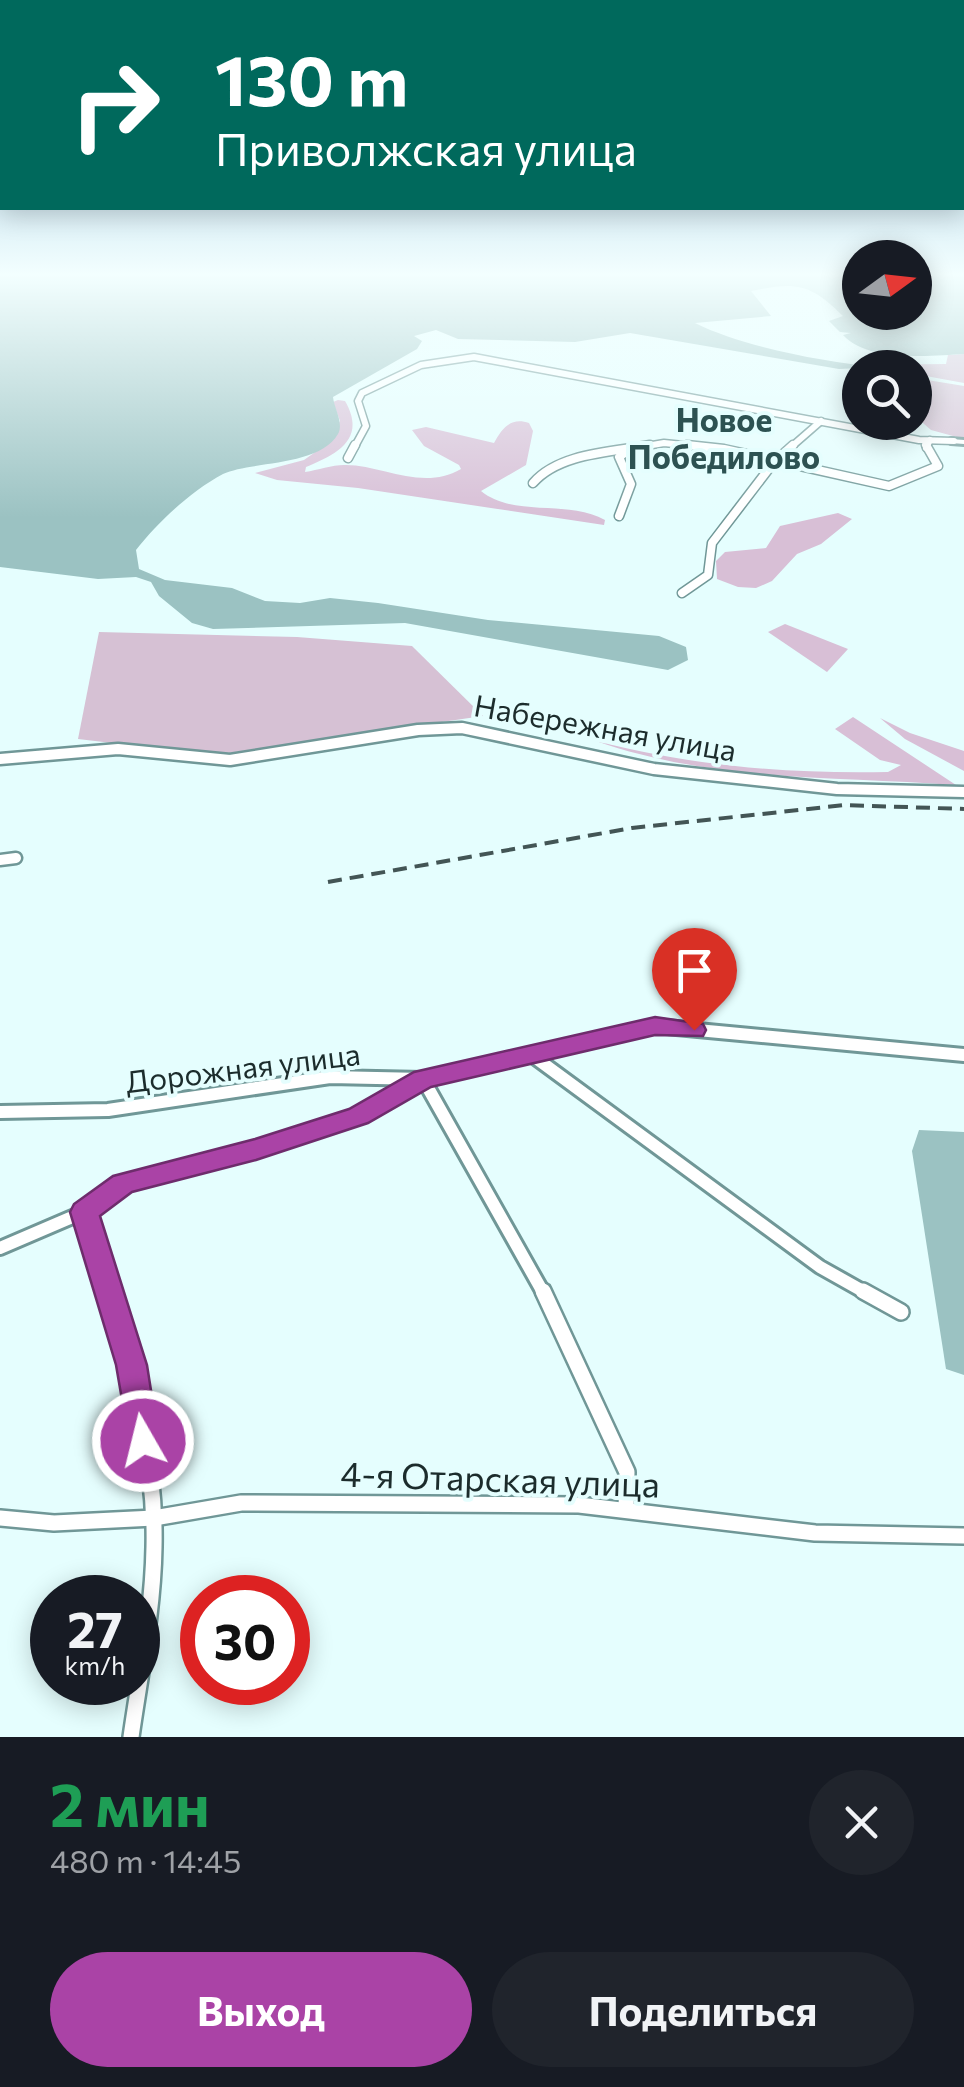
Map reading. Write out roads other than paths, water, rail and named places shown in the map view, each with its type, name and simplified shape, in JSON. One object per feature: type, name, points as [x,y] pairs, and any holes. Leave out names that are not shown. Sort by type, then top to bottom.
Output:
[{"type":"street","points":[[348,458],[366,426],[358,401],[362,392],[421,364],[474,356],[842,425]]},
{"type":"street","points":[[682,593],[708,575],[712,542],[774,462],[820,421]]},
{"type":"street","points":[[532,484],[544,470],[576,459],[664,443],[700,446],[889,486],[938,466],[924,447],[930,440],[959,442]]},
{"type":"street","points":[[619,516],[631,484],[619,457],[630,449]]},
{"type":"street","name":"Набережная улица","points":[[0,759],[87,748],[230,760],[418,730],[462,728],[654,770],[837,789],[964,792]]},
{"type":"street","points":[[0,860],[16,858]]},
{"type":"street","name":"Дорожная улица","points":[[0,1112],[108,1110],[330,1077],[423,1079],[655,1026],[964,1054]]},
{"type":"street","points":[[533,1056],[820,1267],[901,1312]]},
{"type":"street","points":[[0,1248],[84,1212],[124,1184],[256,1149],[358,1116],[423,1079],[529,1262],[626,1472],[626,1509]]},
{"type":"street","points":[[84,1212],[132,1365],[154,1518],[148,1637],[131,1737]]},
{"type":"street","name":"4-я Отарская улица","points":[[0,1518],[54,1524],[154,1518],[242,1503],[579,1505],[816,1533],[964,1536]]},
{"type":"water","points":[[0,355],[406,355],[333,397],[340,430],[329,445],[300,458],[223,474],[199,489],[136,550],[139,569],[165,580],[232,588],[265,601],[300,603],[330,598],[488,620],[659,636],[686,647],[688,660],[668,670],[405,623],[213,629],[192,623],[159,596],[151,582],[136,577],[98,579],[0,567]]},
{"type":"water","points":[[758,355],[801,355],[842,362],[842,369]]},
{"type":"water","points":[[919,1130],[964,1132],[964,1375],[946,1369],[912,1151]]},
{"type":"railway","points":[[328,882],[632,828],[845,805],[964,809]]},
{"type":"district","name":"Новое Победилово","points":[[724,440]]}]
